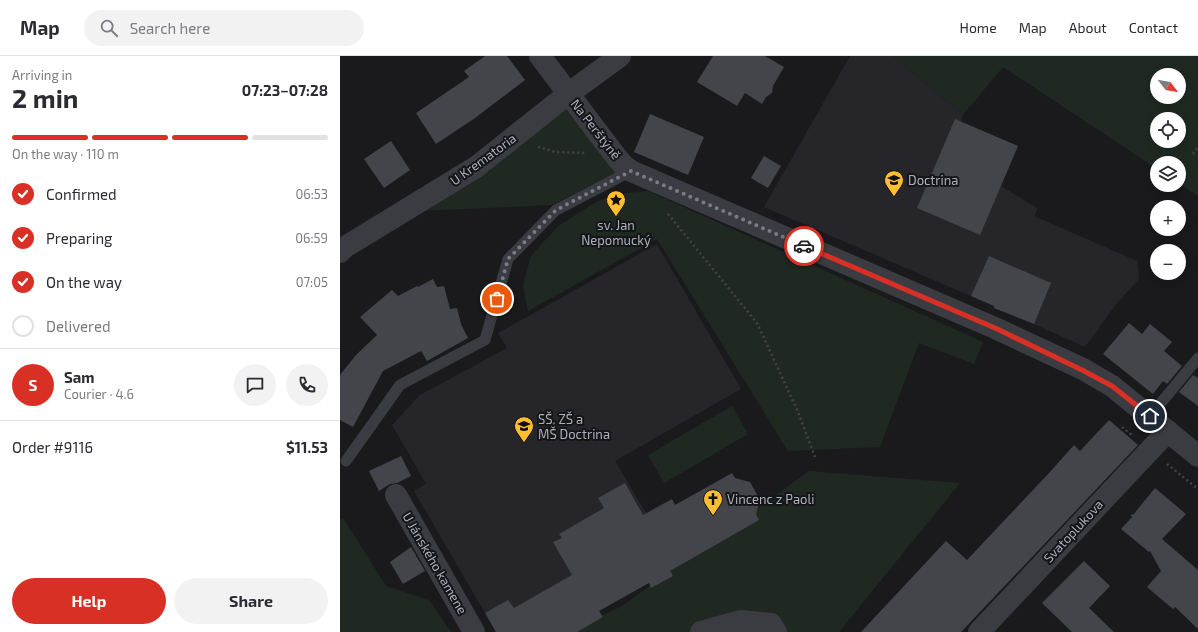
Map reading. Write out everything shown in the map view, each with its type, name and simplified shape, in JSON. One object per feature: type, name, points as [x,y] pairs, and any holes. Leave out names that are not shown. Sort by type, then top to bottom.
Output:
[{"type":"street","name":"Na Perštýně","points":[[540,56],[614,154],[623,165],[631,171],[1020,340],[1082,370],[1112,386],[1198,456]]},
{"type":"street","name":"U Krematoria","points":[[340,252],[476,167],[568,94],[620,56]]},
{"type":"street","name":"Svatoplukova","points":[[979,632],[1168,431]]},
{"type":"street","name":"U Jánského kamene","points":[[396,495],[474,632]]},
{"type":"street","points":[[702,632],[740,621],[771,624],[776,632]]},
{"type":"lane","points":[[346,461],[400,385],[485,340],[508,259],[513,253],[556,210],[631,171]]},
{"type":"lane","points":[[1150,416],[1198,358]]},
{"type":"path","points":[[512,138],[555,152],[614,154]]},
{"type":"path","points":[[1192,154],[1198,147]]},
{"type":"path","points":[[666,210],[757,323],[798,412],[815,457]]},
{"type":"path","points":[[1121,426],[1198,488]]},
{"type":"shaded area","name":"Doctrina","points":[[850,56],[893,56],[963,115],[961,122],[1018,146],[1001,186],[1038,209],[1034,216],[1137,261],[1139,279],[1117,303],[1085,347],[994,308],[994,306],[764,207]]},
{"type":"shaded area","points":[[893,56],[1198,56],[1198,196],[1186,188],[1186,156],[1150,156],[1150,164],[1003,67],[963,115]]},
{"type":"shaded area","points":[[565,108],[616,173],[551,205],[420,211]]},
{"type":"shaded area","points":[[648,191],[983,342],[974,364],[919,343],[880,447],[788,451],[657,239],[528,311],[523,285],[531,256],[557,227],[594,203],[617,194]]},
{"type":"shaded area","name":"SŠ, ZŠ a MŠ Doctrina","points":[[657,244],[741,389],[615,461],[649,518],[599,611],[603,617],[496,632],[414,491],[426,484],[392,425],[420,395],[507,348],[498,333]]},
{"type":"shaded area","points":[[732,406],[748,434],[664,483],[648,455]]},
{"type":"shaded area","points":[[809,471],[960,483],[839,632],[568,632],[622,606]]},
{"type":"shaded area","points":[[343,518],[386,586],[429,600],[451,632],[340,632],[340,520]]},
{"type":"building","points":[[485,56],[507,56],[525,80],[475,118],[436,144],[416,113],[469,77],[464,71]]},
{"type":"building","points":[[713,56],[765,56],[784,67],[773,86],[772,93],[766,97],[762,104],[745,93],[737,106],[697,82]]},
{"type":"building","points":[[650,114],[704,137],[688,175],[634,152]]},
{"type":"building","points":[[955,119],[1018,146],[980,235],[917,208]]},
{"type":"building","points":[[391,141],[410,170],[384,188],[364,159]]},
{"type":"building","points":[[764,156],[781,166],[768,188],[751,178]]},
{"type":"building","points":[[989,256],[1051,283],[1034,324],[994,308],[994,306],[971,296]]},
{"type":"building","points":[[433,279],[437,287],[444,286],[450,309],[457,308],[461,324],[468,338],[427,361],[421,351],[383,371],[353,427],[340,420],[340,375],[356,355],[377,335],[360,317],[392,290],[398,296]]},
{"type":"building","points":[[1129,323],[1142,334],[1150,324],[1172,342],[1164,351],[1182,366],[1167,384],[1163,381],[1153,394],[1103,354]]},
{"type":"building","points":[[1193,375],[1198,378],[1198,406],[1179,392]]},
{"type":"building","points":[[1109,420],[1138,445],[961,632],[861,632],[946,541],[967,560],[1074,445],[1080,451]]},
{"type":"building","points":[[401,456],[411,476],[397,483],[390,484],[379,491],[369,471]]},
{"type":"building","points":[[732,473],[735,478],[750,482],[760,500],[756,514],[759,520],[670,571],[673,576],[651,588],[649,583],[599,611],[603,617],[577,632],[496,632],[485,613],[508,600],[514,608],[572,575],[553,542],[562,538],[559,534],[604,508],[598,498],[625,483],[643,515],[672,499],[675,505]]},
{"type":"building","points":[[1155,488],[1186,514],[1162,539],[1198,570],[1198,629],[1175,607],[1173,609],[1147,587],[1161,571],[1150,551],[1149,552],[1121,529],[1132,517],[1131,515],[1133,515]]},
{"type":"building","points":[[411,547],[425,571],[403,584],[390,562]]},
{"type":"building","points":[[1084,561],[1110,586],[1089,608],[1114,632],[1072,632],[1042,603]]},
{"type":"way so far","points":[[497,299],[508,259],[556,210],[631,171],[804,246]]},
{"type":"place","name":"Doctrina","points":[[894,197]]},
{"type":"place","name":"sv. Jan Nepomucký","points":[[616,217]]},
{"type":"place","name":"SŠ, ZŠ a MŠ Doctrina","points":[[524,443]]},
{"type":"place","name":"Vincenc z Paoli","points":[[713,516]]},
{"type":"route","points":[[804,246],[995,328],[1082,370],[1112,386],[1150,416]]}]
